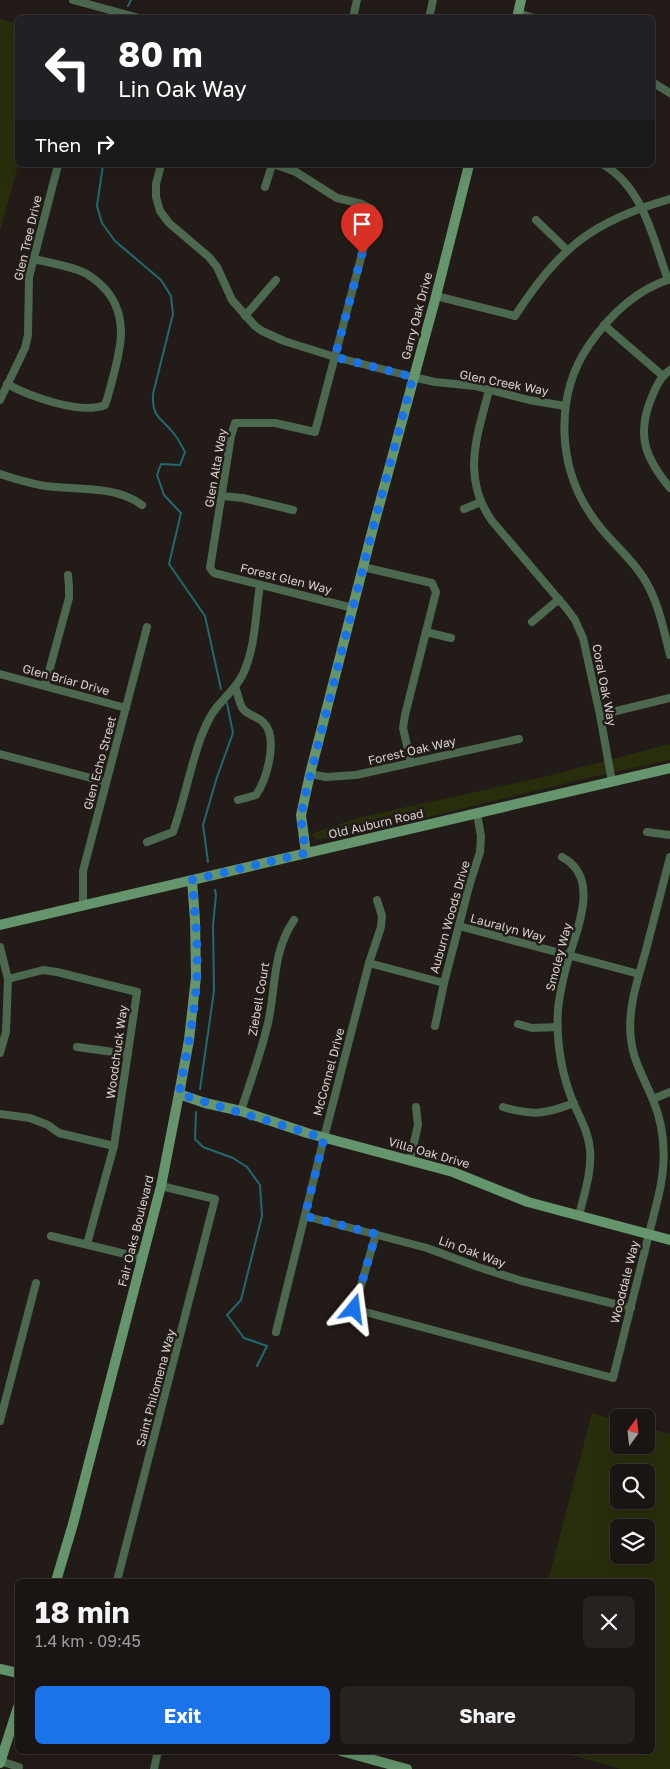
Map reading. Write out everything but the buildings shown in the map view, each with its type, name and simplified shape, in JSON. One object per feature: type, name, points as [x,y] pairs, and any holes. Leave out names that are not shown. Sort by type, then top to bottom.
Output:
[{"type":"main road","points":[[517,15],[521,0]]},
{"type":"main road","name":"Garry Oak Drive","points":[[306,853],[301,815],[310,774],[468,167]]},
{"type":"main road","name":"Old Auburn Road","points":[[0,925],[670,770]]},
{"type":"main road","name":"Fair Oaks Boulevard","points":[[57,1579],[73,1524],[142,1258],[160,1186],[179,1094],[189,1040],[196,978],[192,880]]},
{"type":"main road","name":"Villa Oak Drive","points":[[179,1094],[324,1138],[460,1174],[528,1202],[670,1240]]},
{"type":"main road","points":[[0,1669],[15,1672]]},
{"type":"main road","points":[[0,1762],[15,1716]]},
{"type":"main road","points":[[352,1754],[400,1768]]},
{"type":"street","points":[[73,0],[97,3],[131,15]]},
{"type":"street","points":[[354,15],[357,0]]},
{"type":"street","points":[[430,15],[433,0]]},
{"type":"street","points":[[655,84],[670,93]]},
{"type":"street","name":"Glen Tree Drive","points":[[0,400],[22,354],[28,335],[28,293],[33,258],[57,167]]},
{"type":"street","name":"Glen Creek Way","points":[[160,167],[156,184],[156,197],[160,211],[169,223],[217,266],[232,300],[255,326],[270,335],[335,357],[413,377],[435,382],[475,386],[529,400],[565,406]]},
{"type":"street","points":[[265,187],[271,167]]},
{"type":"street","name":"Glen Alta Way","points":[[214,574],[210,568],[231,436],[235,423],[276,423],[315,432],[372,216],[372,209],[362,204],[337,198],[296,172],[282,167]]},
{"type":"street","points":[[607,167],[620,176],[628,185],[641,207],[669,280],[647,290],[620,308],[604,325],[585,351],[578,365],[565,406],[565,447],[571,474],[578,492],[593,519],[633,564],[650,589],[661,617],[670,655]]},
{"type":"street","points":[[436,296],[515,316],[544,275],[567,250],[598,228],[641,207],[670,199]]},
{"type":"street","points":[[536,220],[567,250]]},
{"type":"street","points":[[6,384],[32,396],[68,405],[99,407],[105,405],[122,340],[122,327],[117,307],[112,298],[95,279],[79,270],[33,258]]},
{"type":"street","points":[[245,316],[276,280]]},
{"type":"street","points":[[604,325],[663,376]]},
{"type":"street","points":[[670,370],[663,376],[655,389],[646,413],[644,438],[652,465],[670,488]]},
{"type":"street","name":"Coral Oak Way","points":[[489,390],[473,456],[474,481],[481,502],[496,525],[559,599],[575,620],[581,632],[600,715],[612,782]]},
{"type":"street","points":[[0,474],[46,486],[106,491],[136,501],[142,505]]},
{"type":"street","points":[[222,496],[243,498],[294,510]]},
{"type":"street","points":[[464,509],[481,502]]},
{"type":"street","points":[[363,567],[432,583],[436,592],[404,714],[404,728],[410,763]]},
{"type":"street","name":"Forest Glen Way","points":[[214,574],[353,608]]},
{"type":"street","points":[[45,686],[69,598],[68,575]]},
{"type":"street","points":[[147,842],[173,832],[201,738],[216,707],[235,687],[243,675],[254,643],[260,585]]},
{"type":"street","points":[[532,622],[559,599]]},
{"type":"street","name":"Glen Echo Street","points":[[84,905],[83,872],[147,627]]},
{"type":"street","points":[[426,632],[451,638]]},
{"type":"street","name":"Glen Briar Drive","points":[[0,674],[126,708]]},
{"type":"street","points":[[235,687],[244,709],[263,722],[270,732],[272,746],[261,787],[256,795],[238,800]]},
{"type":"street","points":[[600,715],[670,698]]},
{"type":"street","name":"Forest Oak Way","points":[[310,774],[326,777],[344,777],[519,739]]},
{"type":"street","points":[[0,754],[106,782]]},
{"type":"street","name":"Auburn Woods Drive","points":[[435,1026],[444,983],[481,847],[477,814]]},
{"type":"street","points":[[647,832],[670,835]]},
{"type":"street","name":"Smoley Way","points":[[562,857],[572,862],[580,875],[583,898],[582,914],[569,956],[560,995],[558,1027],[562,1067],[586,1131],[590,1159],[589,1174],[579,1216]]},
{"type":"street","name":"Wooddale Way","points":[[376,1234],[354,1309],[613,1378],[660,1191],[663,1162],[662,1134],[653,1099],[638,1066],[631,1040],[631,1010],[670,857]]},
{"type":"street","name":"McConnel Drive","points":[[276,1332],[369,963],[382,921],[377,900]]},
{"type":"street","name":"Ziebell Court","points":[[242,1112],[268,1024],[274,973],[279,950],[294,920]]},
{"type":"street","name":"Lauralyn Way","points":[[459,926],[639,974]]},
{"type":"street","points":[[0,948],[8,979],[0,1053]]},
{"type":"street","points":[[369,963],[444,983]]},
{"type":"street","name":"Woodchuck Way","points":[[8,979],[43,970],[137,992],[114,1146],[87,1244]]},
{"type":"street","points":[[518,1024],[532,1028],[558,1027]]},
{"type":"street","points":[[77,1047],[128,1054]]},
{"type":"street","points":[[653,1099],[670,1092]]},
{"type":"street","points":[[504,1108],[538,1114],[554,1111],[574,1103]]},
{"type":"street","points":[[410,1160],[418,1125],[416,1107]]},
{"type":"street","points":[[0,1114],[30,1118],[48,1124],[59,1133],[114,1146]]},
{"type":"street","name":"Saint Philomena Way","points":[[118,1579],[216,1200],[160,1186]]},
{"type":"street","name":"Lin Oak Way","points":[[305,1216],[427,1248],[522,1282],[631,1308]]},
{"type":"street","points":[[51,1236],[142,1258]]},
{"type":"street","points":[[0,1421],[36,1283]]},
{"type":"street","points":[[154,1769],[157,1754]]},
{"type":"street","points":[[0,1762],[19,1767],[18,1769]]},
{"type":"green space","points":[[0,19],[15,23],[15,167],[17,167],[0,231]]},
{"type":"green space","points":[[670,744],[670,760],[399,824],[316,840],[311,834],[357,818],[543,777]]},
{"type":"green space","points":[[592,1413],[610,1418],[610,1454],[655,1454],[655,1430],[670,1434],[670,1769],[621,1769],[567,1754],[655,1754],[655,1579],[549,1579]]},
{"type":"waterway","points":[[128,6],[131,0]]},
{"type":"waterway","points":[[103,167],[97,206],[102,223],[115,241],[161,280],[171,296],[173,314],[153,394],[153,402],[156,414],[175,435],[185,452],[180,465],[161,464],[157,475],[164,495],[181,513],[169,564],[205,616],[221,689]]},
{"type":"waterway","points":[[208,862],[203,825],[217,777],[233,733],[227,703]]},
{"type":"waterway","points":[[200,1089],[214,991],[213,925],[215,890]]},
{"type":"waterway","points":[[196,1112],[195,1139],[203,1147],[233,1158],[247,1167],[260,1185],[262,1216],[241,1300],[227,1315],[244,1338],[267,1346],[257,1366]]},
{"type":"route","points":[[354,1309],[376,1234],[305,1216],[324,1138],[179,1094],[189,1040],[196,978],[192,880],[306,853],[301,820],[303,804],[413,377],[335,357],[362,254]]}]
